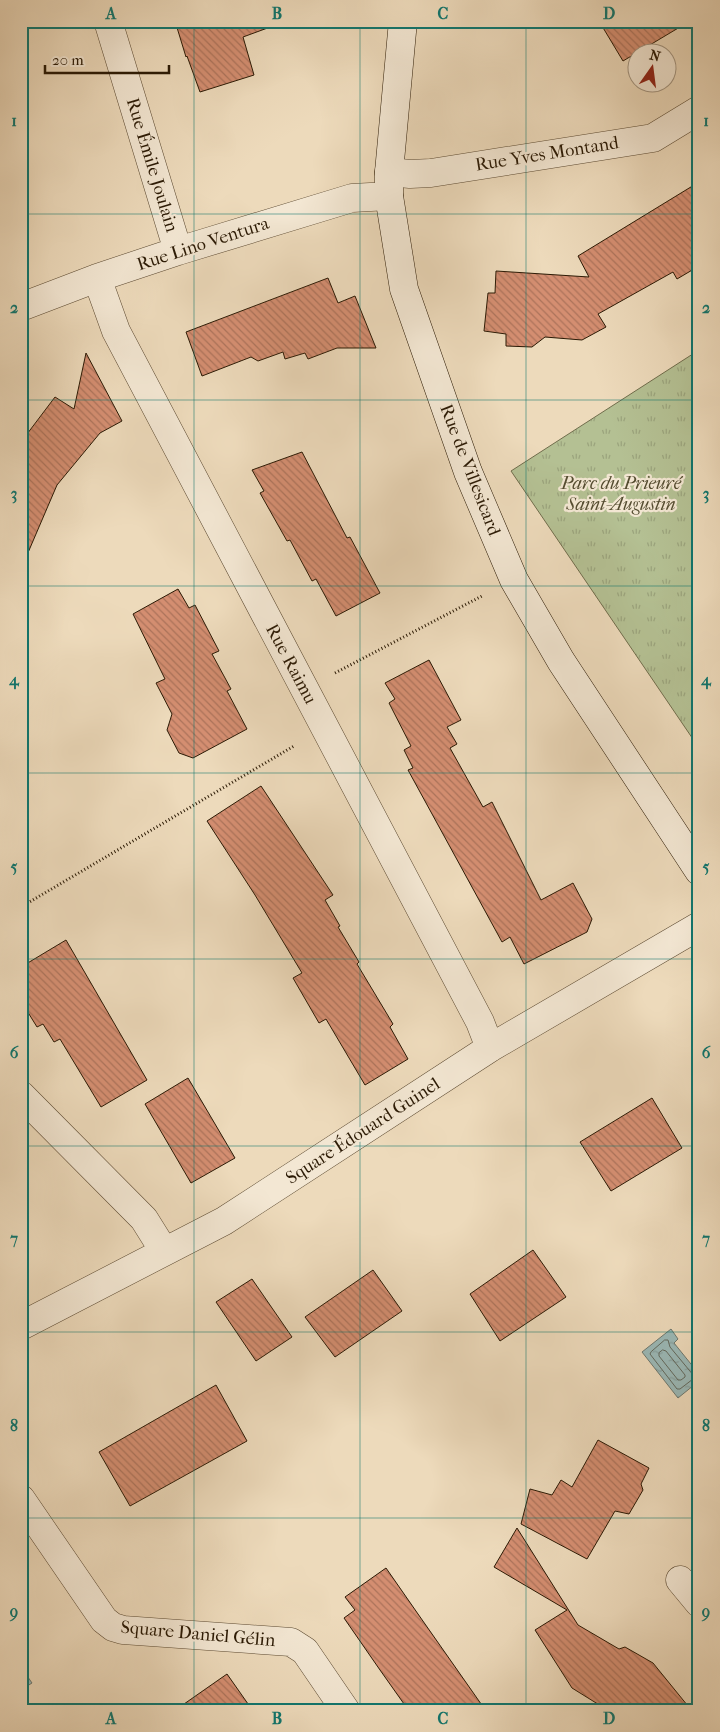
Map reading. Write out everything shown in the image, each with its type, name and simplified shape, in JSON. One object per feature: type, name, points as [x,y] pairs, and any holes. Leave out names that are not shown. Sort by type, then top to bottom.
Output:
[{"type":"street","name":"Rue Émile Joulain","points":[[108,21],[178,251]]},
{"type":"street","name":"Rue de Villesicard","points":[[403,21],[389,184],[404,289],[468,472],[514,580],[561,661],[699,871]]},
{"type":"street","name":"Rue Yves Montand","points":[[389,184],[410,174],[431,173],[653,138],[699,110]]},
{"type":"street","name":"Rue Lino Ventura","points":[[21,307],[97,278],[178,251],[352,198],[389,184]]},
{"type":"street","name":"Rue Raimu","points":[[97,278],[116,331],[470,1005],[490,1048]]},
{"type":"street","name":"Square Édouard Guinel","points":[[21,1326],[224,1221],[490,1048],[699,926]]},
{"type":"street","points":[[21,1095],[144,1219],[164,1251]]},
{"type":"street","name":"Square Daniel Gélin","points":[[21,1499],[104,1620],[113,1627],[123,1630],[291,1642],[306,1651],[346,1711]]},
{"type":"street","points":[[680,1580],[699,1603]]},
{"type":"path","points":[[332,674],[490,592]]},
{"type":"path","points":[[21,906],[300,743]]},
{"type":"green space","name":"Parc du Prieuré Saint-Augustin","points":[[699,350],[699,748],[511,471]]},
{"type":"water","points":[[671,1329],[678,1339],[674,1343],[699,1374],[699,1381],[678,1398],[642,1352]]},
{"type":"water","points":[[21,1667],[32,1683],[21,1690]]},
{"type":"building","points":[[175,21],[272,21],[273,26],[243,37],[254,75],[200,92],[186,57]]},
{"type":"building","points":[[599,21],[690,21],[655,42],[628,42],[628,58],[623,61]]},
{"type":"building","points":[[699,182],[699,266],[677,279],[673,272],[598,314],[606,327],[582,340],[545,337],[532,347],[506,346],[506,334],[484,331],[488,293],[495,293],[496,271],[589,277],[578,256]]},
{"type":"building","points":[[328,278],[338,303],[355,296],[376,348],[337,348],[308,359],[305,353],[285,359],[283,352],[258,361],[251,357],[202,376],[186,332]]},
{"type":"building","points":[[86,353],[122,421],[100,433],[57,485],[21,569],[21,442],[55,397],[74,409]]},
{"type":"building","points":[[302,452],[347,538],[350,537],[380,593],[336,616],[316,579],[312,581],[290,540],[287,541],[260,493],[264,491],[252,470]]},
{"type":"building","points":[[178,589],[189,608],[195,605],[219,651],[212,654],[231,689],[227,691],[247,729],[193,758],[179,753],[167,730],[172,714],[156,683],[165,679],[133,614]]},
{"type":"building","points":[[429,660],[461,720],[447,727],[457,744],[450,748],[483,807],[492,802],[541,900],[573,883],[592,919],[587,932],[524,964],[510,937],[502,942],[408,770],[413,768],[404,750],[411,746],[389,703],[395,699],[385,683]]},
{"type":"building","points":[[261,786],[333,895],[325,900],[340,926],[338,927],[359,962],[357,964],[393,1024],[390,1027],[408,1059],[365,1085],[326,1019],[319,1023],[293,978],[302,973],[207,821]]},
{"type":"building","points":[[66,940],[147,1080],[101,1107],[60,1039],[54,1042],[43,1024],[37,1027],[21,1001],[21,967]]},
{"type":"building","points":[[188,1078],[235,1158],[191,1183],[145,1104]]},
{"type":"building","points":[[652,1098],[682,1148],[611,1191],[580,1142]]},
{"type":"building","points":[[533,1250],[566,1297],[500,1341],[470,1294]]},
{"type":"building","points":[[373,1270],[402,1311],[335,1357],[305,1317]]},
{"type":"building","points":[[252,1279],[292,1337],[256,1361],[216,1302]]},
{"type":"building","points":[[216,1385],[247,1441],[130,1506],[99,1452]]},
{"type":"building","points":[[598,1440],[649,1468],[641,1484],[643,1490],[629,1514],[615,1511],[587,1559],[521,1524],[530,1489],[552,1495],[561,1480],[572,1487]]},
{"type":"building","points":[[517,1528],[578,1625],[619,1649],[625,1647],[653,1663],[692,1711],[609,1711],[572,1688],[535,1630],[567,1610],[494,1567]]},
{"type":"building","points":[[386,1568],[486,1711],[409,1711],[380,1670],[344,1618],[355,1610],[345,1597]]},
{"type":"building","points":[[227,1674],[253,1711],[174,1711]]}]
